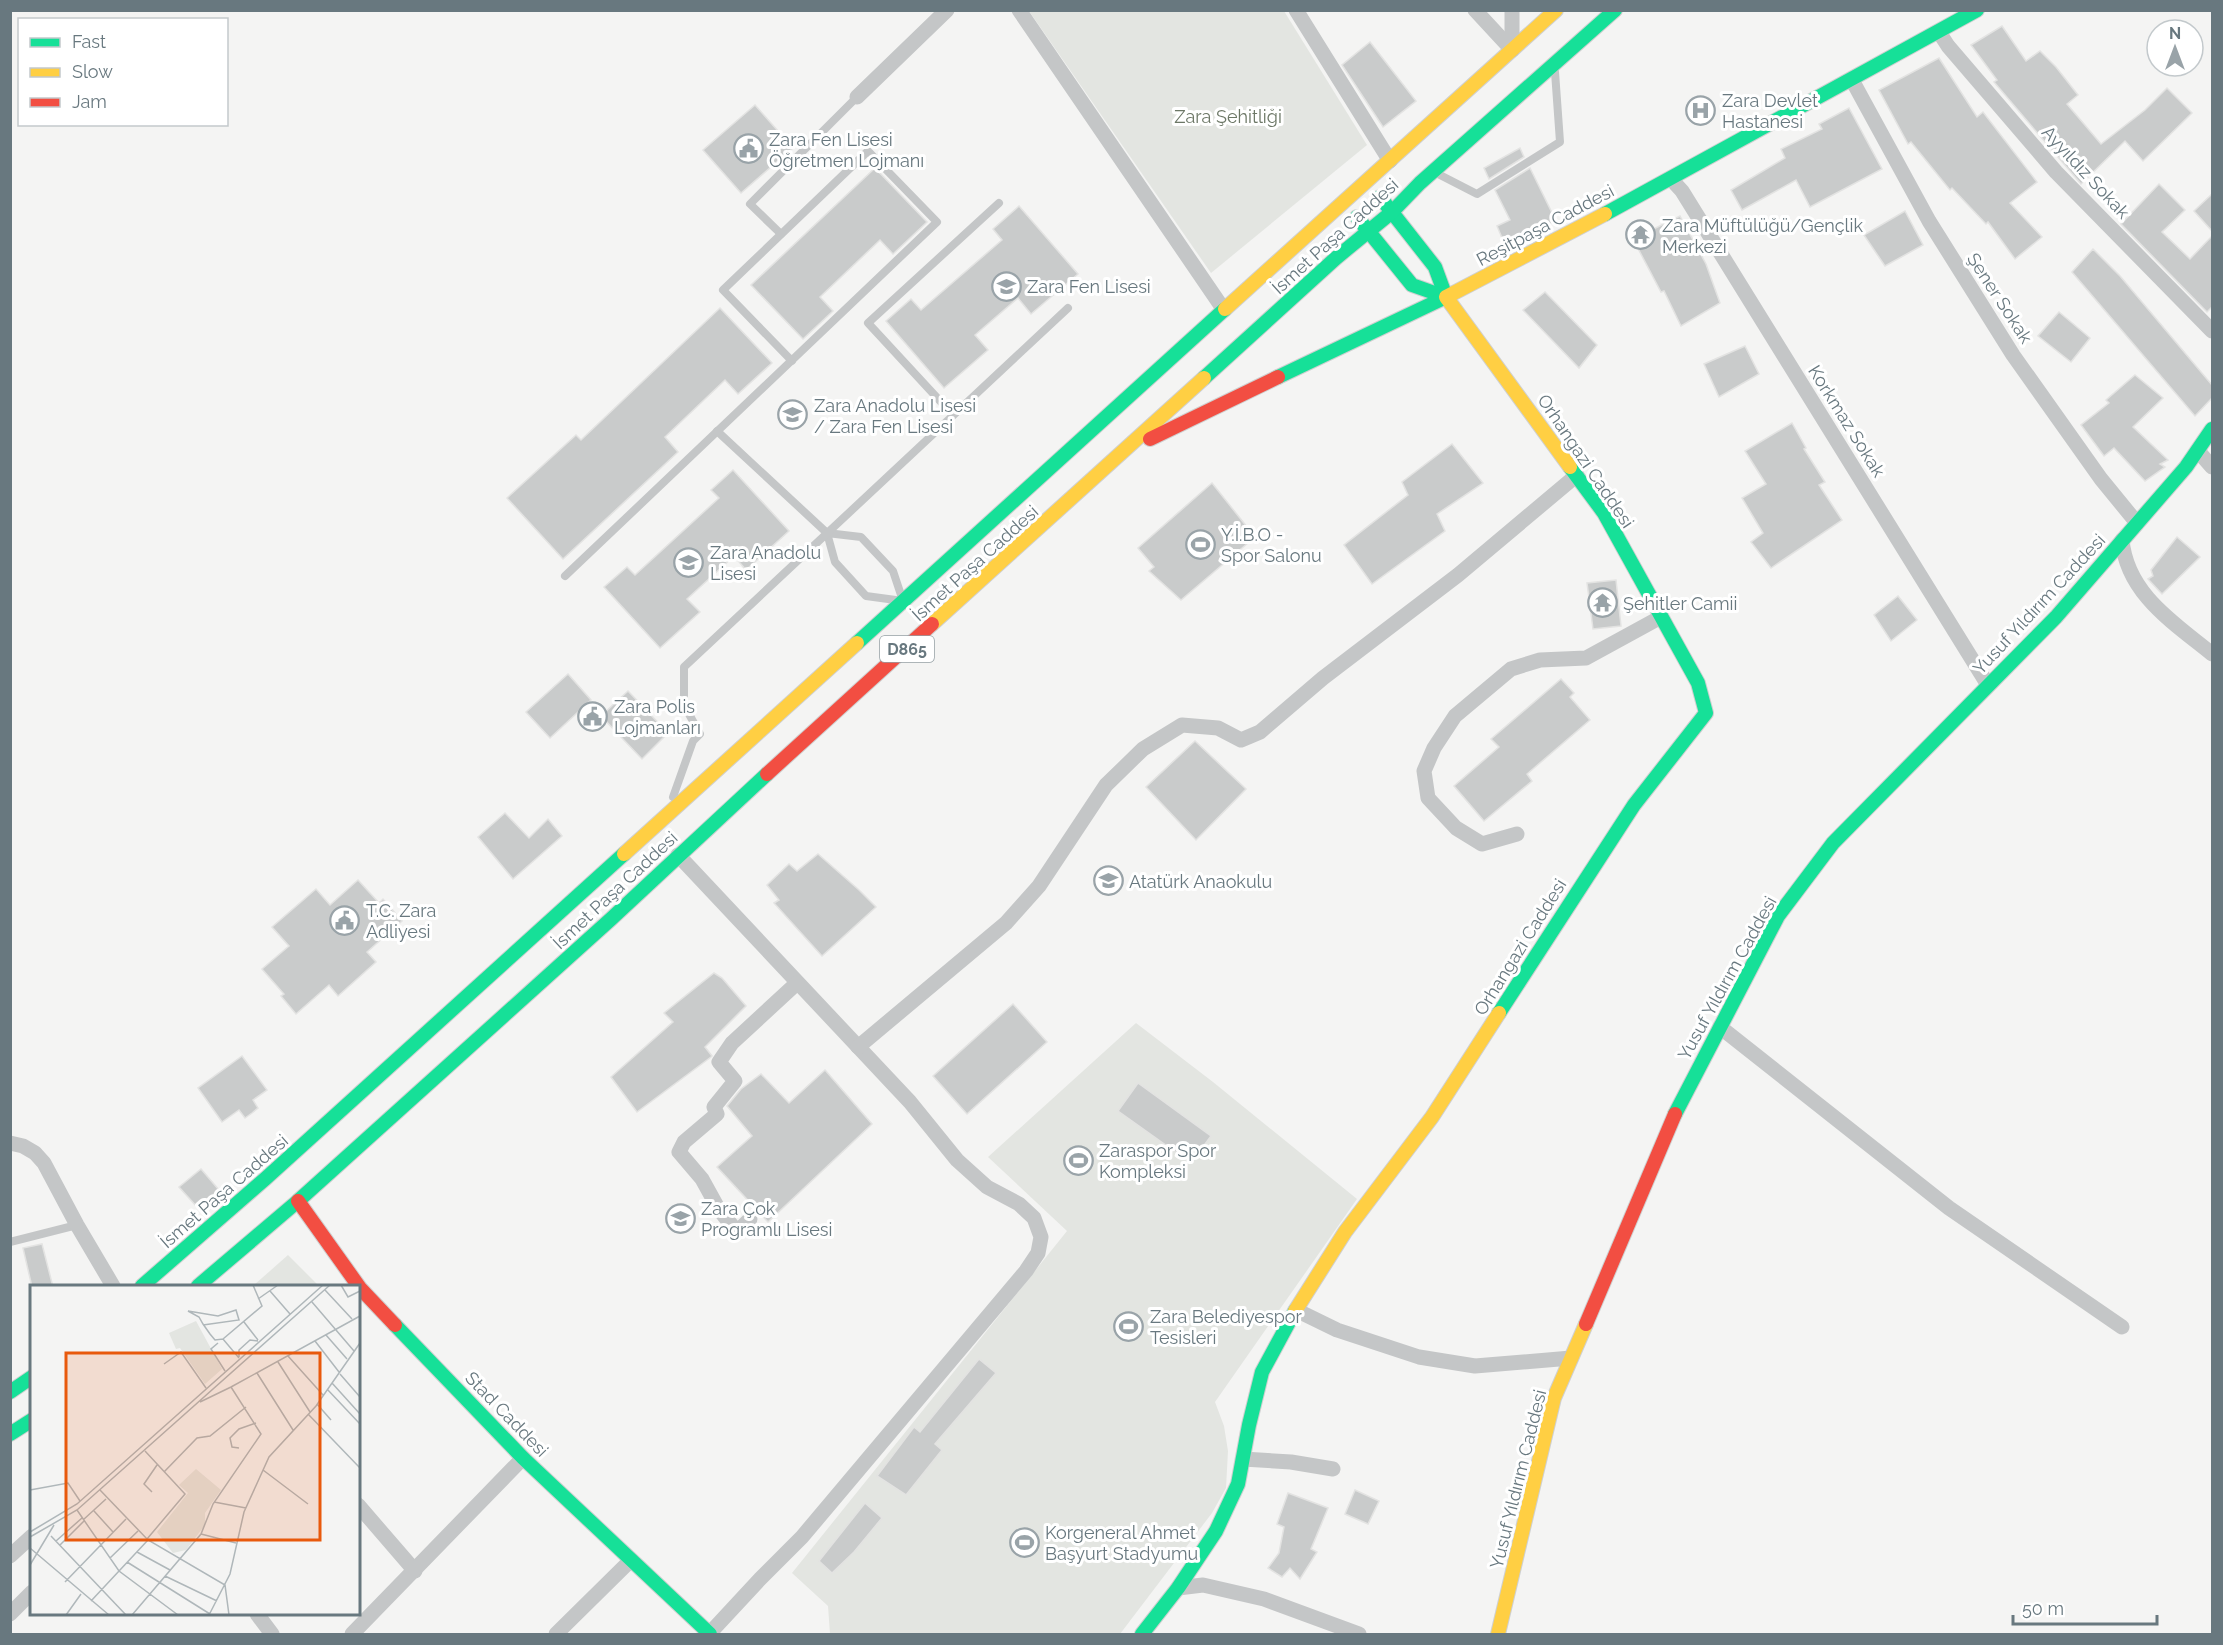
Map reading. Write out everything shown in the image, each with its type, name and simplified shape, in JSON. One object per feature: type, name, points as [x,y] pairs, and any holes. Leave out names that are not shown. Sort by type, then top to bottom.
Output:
[{"type":"main road","name":"İsmet Paşa Caddesi","points":[[144,1285],[265,1179],[1556,10]]},
{"type":"main road","name":"İsmet Paşa Caddesi","points":[[200,1285],[298,1201],[611,919],[678,855],[1121,453],[1615,10]]},
{"type":"main road","name":"Reşitpaşa Caddesi","points":[[1121,453],[1446,297],[1671,179],[1977,10]]},
{"type":"main road","name":"Orhangazi Caddesi","points":[[1142,1635],[1178,1588],[1216,1531],[1238,1484],[1262,1372],[1283,1330],[1345,1232],[1432,1117],[1634,805],[1706,713],[1698,683],[1604,513],[1446,297],[1435,267],[1367,181]]},
{"type":"main road","points":[[1344,201],[1412,285],[1446,297]]},
{"type":"main road","name":"Yusuf Yıldırım Caddesi","points":[[1498,1635],[1554,1398],[1680,1103],[1778,916],[1833,843],[2056,617],[2198,451],[2212,429]]},
{"type":"main road","name":"Stad Caddesi","points":[[298,1201],[346,1281]]},
{"type":"main road","name":"Stad Caddesi","points":[[360,1288],[523,1458],[710,1634]]},
{"type":"main road","points":[[10,1392],[30,1378]]},
{"type":"main road","points":[[10,1434],[30,1421]]},
{"type":"street","points":[[857,97],[946,10]]},
{"type":"street","points":[[1019,10],[1224,310]]},
{"type":"street","points":[[1296,10],[1390,160]]},
{"type":"street","points":[[1475,10],[1512,50]]},
{"type":"street","points":[[1512,10],[1512,50]]},
{"type":"street","name":"Ayyıldız Sokak","points":[[1939,32],[1948,46],[2056,172],[2212,331]]},
{"type":"street","name":"Şener Sokak","points":[[1852,80],[1929,221],[2013,355],[2101,479],[2137,523]]},
{"type":"street","name":"Korkmaz Sokak","points":[[1671,179],[1694,211],[1988,685]]},
{"type":"street","points":[[2198,451],[2212,467]]},
{"type":"street","points":[[858,1047],[1006,923],[1039,886],[1106,785],[1143,748],[1182,725],[1218,728],[1241,740],[1260,732],[1323,678],[1458,575],[1577,475]]},
{"type":"street","points":[[2122,540],[2123,552],[2137,586],[2153,606],[2212,654]]},
{"type":"street","points":[[1517,834],[1482,844],[1456,828],[1428,798],[1424,771],[1434,748],[1455,716],[1510,669],[1540,660],[1586,658],[1661,617]]},
{"type":"street","points":[[678,855],[910,1102],[957,1160],[987,1187],[1018,1204],[1034,1218],[1041,1237],[1038,1253],[1019,1280],[802,1538],[760,1579],[710,1634]]},
{"type":"street","points":[[750,1219],[737,1232],[718,1208],[702,1179],[679,1152],[684,1142],[717,1114],[714,1107],[735,1081],[719,1062],[732,1043],[797,983]]},
{"type":"street","points":[[1719,1027],[1949,1208],[2122,1328]]},
{"type":"street","points":[[10,1143],[23,1146],[35,1153],[44,1163],[76,1225],[112,1285]]},
{"type":"street","points":[[1296,1310],[1337,1330],[1419,1357],[1475,1366],[1571,1358]]},
{"type":"street","points":[[352,1635],[523,1458]]},
{"type":"street","points":[[1243,1459],[1291,1462],[1333,1469]]},
{"type":"street","points":[[360,1508],[415,1571]]},
{"type":"street","points":[[10,1556],[30,1538]]},
{"type":"street","points":[[556,1635],[631,1560]]},
{"type":"street","points":[[1178,1588],[1203,1585],[1264,1599],[1359,1635]]},
{"type":"street","points":[[10,1614],[30,1594]]},
{"type":"street","points":[[259,1615],[272,1635]]},
{"type":"lane","points":[[1434,171],[1477,194],[1560,142],[1555,64]]},
{"type":"lane","points":[[781,234],[750,204],[857,97]]},
{"type":"lane","points":[[565,576],[792,361],[937,222],[868,151],[723,290],[792,361]]},
{"type":"lane","points":[[953,415],[868,323],[999,203]]},
{"type":"lane","points":[[667,815],[693,741],[700,734],[684,705],[684,667],[1068,308]]},
{"type":"lane","points":[[717,431],[827,533],[835,562],[866,596],[903,601],[893,571],[861,537],[827,533]]},
{"type":"lane","points":[[10,1242],[76,1225]]},
{"type":"green space","name":"Zara Şehitliği","points":[[1029,11],[1284,11],[1367,145],[1211,273]]},
{"type":"green space","name":"Zara Belediyespor Tesisleri","points":[[1136,1023],[1213,1082],[1357,1199],[1215,1402],[1224,1426],[1228,1451],[1226,1488],[1212,1513],[1120,1634],[830,1634],[828,1606],[792,1573],[1067,1231],[988,1157]]},
{"type":"green space","points":[[288,1255],[318,1285],[254,1285]]},
{"type":"building","points":[[2002,26],[2026,61],[2040,51],[2056,67],[2078,95],[2067,104],[2101,144],[2145,110],[2167,88],[2192,113],[2143,161],[2125,141],[2081,184],[1994,82],[1997,80],[1971,45]]},
{"type":"building","points":[[1370,42],[1416,101],[1383,127],[1342,65]]},
{"type":"building","points":[[1939,58],[1977,117],[1983,112],[2037,182],[2010,203],[2042,237],[2015,259],[1988,222],[1986,224],[1952,188],[1950,190],[1911,142],[1908,144],[1879,90]]},
{"type":"building","name":"Zara Fen Lisesi Öğretmen Lojmanı","points":[[755,105],[793,148],[741,193],[703,150]]},
{"type":"building","points":[[1849,108],[1882,169],[1810,207],[1796,180],[1742,210],[1731,190],[1785,158],[1781,149],[1822,129],[1819,124]]},
{"type":"building","points":[[1520,148],[1524,157],[1489,179],[1484,168]]},
{"type":"building","points":[[875,168],[927,222],[893,254],[880,240],[820,297],[833,311],[803,339],[751,285]]},
{"type":"building","points":[[1530,168],[1556,221],[1505,245],[1497,226],[1510,220],[1495,190]]},
{"type":"building","points":[[2159,184],[2185,210],[2162,232],[2190,259],[2212,236],[2212,307],[2207,312],[2121,224]]},
{"type":"building","points":[[2212,194],[2212,231],[2194,211]]},
{"type":"building","name":"Zara Fen Lisesi","points":[[1019,206],[1078,274],[1031,314],[1018,298],[975,335],[988,350],[944,388],[886,321],[911,299],[921,310],[1002,240],[993,229]]},
{"type":"building","points":[[1905,211],[1923,245],[1885,266],[1864,235]]},
{"type":"building","points":[[1680,216],[1706,264],[1720,303],[1681,326],[1664,291],[1661,292],[1633,239]]},
{"type":"building","points":[[2093,249],[2120,276],[2212,385],[2212,398],[2195,416],[2072,272]]},
{"type":"building","points":[[1545,292],[1597,345],[1579,368],[1523,310]]},
{"type":"building","points":[[720,308],[772,363],[738,394],[725,380],[665,437],[678,452],[563,559],[507,498],[576,435],[581,440]]},
{"type":"building","points":[[2059,312],[2090,338],[2071,362],[2038,336]]},
{"type":"building","points":[[1745,346],[1759,374],[1719,397],[1704,364]]},
{"type":"building","points":[[2135,375],[2163,398],[2133,427],[2168,460],[2160,464],[2165,467],[2145,481],[2114,448],[2104,456],[2081,425],[2109,403],[2106,400]]},
{"type":"building","points":[[1792,423],[1806,448],[1804,449],[1825,482],[1819,485],[1842,520],[1771,568],[1751,542],[1763,533],[1742,498],[1766,484],[1745,451]]},
{"type":"building","points":[[1452,444],[1483,483],[1437,514],[1445,531],[1372,584],[1344,545],[1408,495],[1402,482]]},
{"type":"building","name":"Zara Anadolu Lisesi","points":[[733,470],[789,531],[746,570],[734,556],[687,599],[700,612],[660,648],[604,587],[627,567],[635,575],[719,498],[711,490]]},
{"type":"building","points":[[1212,483],[1255,537],[1181,600],[1149,571],[1154,567],[1138,548]]},
{"type":"building","points":[[2177,537],[2200,557],[2162,594],[2148,579],[2153,576],[2151,570]]},
{"type":"building","points":[[1616,580],[1621,626],[1593,629],[1587,583]]},
{"type":"building","points":[[1898,596],[1917,620],[1891,641],[1874,615]]},
{"type":"building","name":"Zara Polis Lojmanları","points":[[568,674],[591,700],[550,738],[526,712]]},
{"type":"building","points":[[1561,679],[1574,693],[1570,697],[1590,720],[1527,774],[1532,781],[1484,821],[1454,786],[1499,747],[1491,739]]},
{"type":"building","name":"Zara Polis Lojmanları","points":[[628,691],[668,733],[642,759],[601,716]]},
{"type":"building","points":[[1195,741],[1246,789],[1196,840],[1146,787]]},
{"type":"building","points":[[505,813],[529,838],[548,819],[562,836],[513,879],[478,837]]},
{"type":"building","points":[[818,854],[876,907],[822,956],[774,903],[779,900],[767,885],[789,864],[797,871]]},
{"type":"building","name":"T.C. Zara Adliyesi","points":[[358,880],[379,903],[383,899],[402,921],[367,952],[376,962],[338,996],[329,985],[296,1014],[281,996],[284,994],[262,969],[289,946],[272,927],[316,889],[330,905]]},
{"type":"building","points":[[714,973],[722,978],[746,1006],[705,1047],[711,1057],[637,1112],[611,1077],[673,1022],[664,1013]]},
{"type":"building","points":[[1013,1004],[1047,1042],[967,1114],[933,1076]]},
{"type":"building","points":[[242,1056],[267,1090],[253,1100],[258,1108],[245,1118],[239,1110],[222,1122],[198,1088]]},
{"type":"building","points":[[825,1070],[872,1124],[768,1222],[717,1167],[752,1136],[727,1106],[741,1089],[761,1074],[789,1103]]},
{"type":"building","points":[[1138,1083],[1211,1136],[1191,1163],[1118,1111]]},
{"type":"building","points":[[201,1169],[219,1190],[198,1208],[179,1187]]},
{"type":"building","points":[[42,1244],[52,1285],[32,1285],[23,1248]]},
{"type":"building","points":[[979,1359],[996,1373],[935,1444],[942,1450],[906,1495],[877,1476],[914,1427],[920,1432]]},
{"type":"building","points":[[1355,1490],[1379,1501],[1368,1524],[1345,1514]]},
{"type":"building","points":[[1288,1493],[1328,1508],[1311,1549],[1317,1552],[1300,1579],[1290,1568],[1282,1577],[1268,1568],[1279,1553],[1284,1527],[1277,1524]]},
{"type":"building","points":[[865,1503],[882,1518],[854,1552],[832,1573],[819,1561]]},
{"type":"traffic: fast","points":[[1204,378],[1615,10]]},
{"type":"traffic: fast","points":[[1605,214],[1977,10]]},
{"type":"traffic: fast","points":[[1380,197],[1435,267],[1446,297]]},
{"type":"traffic: fast","points":[[1357,217],[1412,285],[1446,297]]},
{"type":"traffic: fast","points":[[1278,377],[1446,297]]},
{"type":"traffic: fast","points":[[857,643],[1225,309]]},
{"type":"traffic: fast","points":[[1675,1114],[1778,916],[1833,843],[2056,617],[2186,467],[2212,429]]},
{"type":"traffic: fast","points":[[1499,1013],[1634,805],[1706,713],[1698,683],[1604,513],[1570,467]]},
{"type":"traffic: fast","points":[[199,1285],[298,1201],[611,919],[767,774]]},
{"type":"traffic: fast","points":[[143,1285],[265,1179],[624,854]]},
{"type":"traffic: fast","points":[[1142,1634],[1178,1588],[1216,1531],[1238,1484],[1262,1372],[1295,1311]]},
{"type":"traffic: fast","points":[[395,1325],[523,1458],[710,1634]]},
{"type":"traffic: fast","points":[[10,1392],[30,1378]]},
{"type":"traffic: fast","points":[[10,1434],[30,1421]]},
{"type":"traffic: slow","points":[[1225,309],[1556,10]]},
{"type":"traffic: slow","points":[[1570,467],[1446,297],[1605,214]]},
{"type":"traffic: slow","points":[[932,624],[1204,378]]},
{"type":"traffic: slow","points":[[624,854],[857,643]]},
{"type":"traffic: slow","points":[[1295,1311],[1345,1232],[1432,1117],[1499,1013]]},
{"type":"traffic: slow","points":[[1498,1634],[1554,1398],[1586,1324]]},
{"type":"traffic: jam","points":[[1150,439],[1278,377]]},
{"type":"traffic: jam","points":[[767,774],[932,624]]},
{"type":"traffic: jam","points":[[1586,1324],[1675,1114]]},
{"type":"traffic: jam","points":[[298,1201],[358,1285]]},
{"type":"traffic: jam","points":[[360,1288],[395,1325]]},
{"type":"place","name":"Zara Devlet Hastanesi","points":[[1701,110]]},
{"type":"place","name":"Zara Fen Lisesi Öğretmen Lojmanı","points":[[748,149]]},
{"type":"place","name":"Zara Müftülüğü/Gençlik Merkezi","points":[[1641,235]]},
{"type":"place","name":"Zara Fen Lisesi","points":[[1006,286]]},
{"type":"place","name":"Zara Anadolu Lisesi / Zara Fen Lisesi","points":[[793,415]]},
{"type":"place","name":"Y.İ.B.O - Spor Salonu","points":[[1200,544]]},
{"type":"place","name":"Zara Anadolu Lisesi","points":[[689,562]]},
{"type":"place","name":"Şehitler Camii","points":[[1602,603]]},
{"type":"place","name":"Zara Polis Lojmanları","points":[[593,716]]},
{"type":"place","name":"Atatürk Anaokulu","points":[[1108,881]]},
{"type":"place","name":"T.C. Zara Adliyesi","points":[[345,920]]},
{"type":"place","name":"Zaraspor Spor Kompleksi","points":[[1078,1160]]},
{"type":"place","name":"Zara Çok Programlı Lisesi","points":[[680,1218]]},
{"type":"place","name":"Zara Belediyespor Tesisleri","points":[[1129,1326]]},
{"type":"place","name":"Korgeneral Ahmet Başyurt Stadyumu","points":[[1024,1542]]}]
